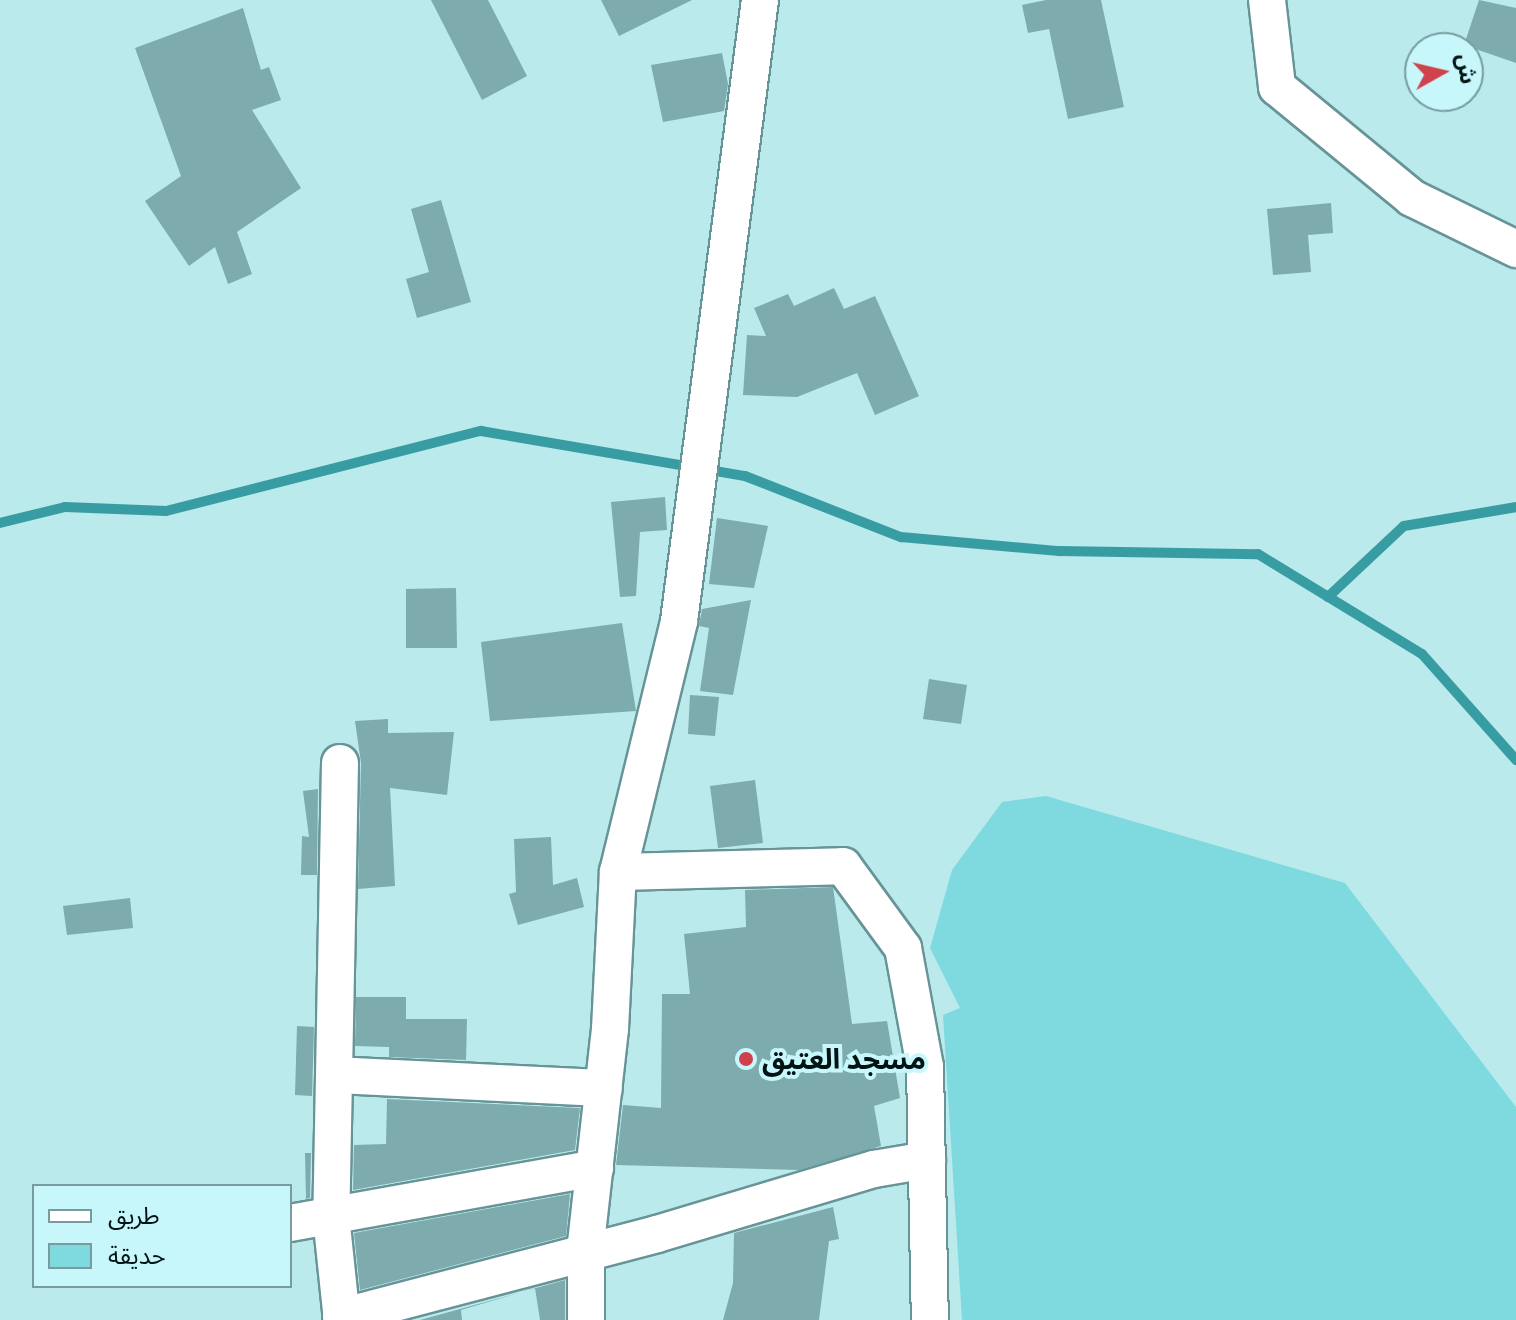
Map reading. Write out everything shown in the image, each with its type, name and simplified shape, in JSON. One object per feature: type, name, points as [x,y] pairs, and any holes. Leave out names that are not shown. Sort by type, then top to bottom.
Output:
[{"type":"street","points":[[586,1320],[586,1249],[604,1088],[618,872],[679,621],[705,397],[760,0]]},
{"type":"street","points":[[1267,0],[1277,87],[1412,198],[1516,249]]},
{"type":"street","points":[[340,763],[331,1216],[342,1318],[586,1249],[657,1234],[874,1169],[927,1160]]},
{"type":"street","points":[[618,872],[843,866],[903,948],[925,1067],[930,1320]]},
{"type":"street","points":[[335,1075],[604,1088]]},
{"type":"street","points":[[292,1223],[595,1168]]},
{"type":"green space","points":[[1046,796],[1345,883],[1516,1107],[1516,1320],[962,1320],[943,1015],[960,1008],[930,948],[952,870],[1002,802]]},
{"type":"building","points":[[431,0],[488,0],[527,76],[482,100]]},
{"type":"building","points":[[601,0],[692,0],[619,36]]},
{"type":"building","points":[[1046,0],[1101,0],[1124,107],[1068,119],[1049,29],[1028,33],[1022,5]]},
{"type":"building","points":[[1479,0],[1516,8],[1516,63],[1484,52],[1484,32],[1468,32]]},
{"type":"building","points":[[243,8],[261,70],[269,67],[281,100],[252,110],[301,188],[237,232],[252,274],[228,284],[215,247],[189,266],[145,201],[181,176],[135,48]]},
{"type":"building","points":[[722,53],[728,84],[724,111],[663,122],[651,65]]},
{"type":"building","points":[[441,200],[471,302],[417,318],[406,279],[429,272],[411,209]]},
{"type":"building","points":[[1331,203],[1333,233],[1308,235],[1311,272],[1273,275],[1267,209]]},
{"type":"building","points":[[834,288],[844,309],[875,296],[919,396],[875,415],[857,373],[797,397],[743,395],[747,335],[766,336],[754,308],[788,294],[794,306]]},
{"type":"building","points":[[665,497],[667,530],[640,532],[636,596],[620,597],[611,502]]},
{"type":"building","points":[[717,518],[768,526],[754,588],[709,584]]},
{"type":"building","points":[[456,588],[457,648],[406,648],[406,589]]},
{"type":"building","points":[[751,600],[733,695],[700,691],[709,628],[699,626],[702,609]]},
{"type":"building","points":[[622,623],[636,711],[490,721],[481,642]]},
{"type":"building","points":[[929,679],[967,685],[961,724],[923,719]]},
{"type":"building","points":[[690,695],[719,697],[715,736],[688,734]]},
{"type":"building","points":[[388,719],[388,733],[454,732],[447,795],[390,788],[395,886],[358,889],[361,763],[355,721]]},
{"type":"building","points":[[755,780],[763,843],[718,848],[710,786]]},
{"type":"building","points":[[318,789],[317,875],[301,875],[302,836],[309,837],[303,791]]},
{"type":"building","points":[[551,837],[553,885],[577,878],[584,907],[518,925],[509,894],[516,892],[514,839]]},
{"type":"building","points":[[833,887],[852,1024],[887,1021],[900,1098],[874,1106],[881,1146],[799,1170],[616,1165],[623,1105],[661,1108],[662,994],[690,994],[684,934],[746,927],[745,890]]},
{"type":"building","points":[[130,898],[133,928],[67,935],[63,906]]},
{"type":"building","points":[[356,997],[406,997],[406,1019],[467,1019],[466,1060],[389,1057],[389,1047],[355,1046]]},
{"type":"building","points":[[297,1026],[314,1027],[312,1096],[295,1095]]},
{"type":"building","points":[[387,1099],[580,1108],[575,1150],[353,1190],[354,1145],[386,1144]]},
{"type":"building","points":[[305,1153],[311,1153],[310,1198],[306,1199]]},
{"type":"building","points":[[570,1194],[566,1236],[360,1290],[354,1233]]},
{"type":"building","points":[[833,1207],[839,1239],[829,1241],[819,1320],[723,1320],[733,1283],[734,1233]]},
{"type":"building","points":[[565,1280],[565,1320],[540,1320],[535,1288]]},
{"type":"building","points":[[522,1292],[461,1310],[462,1320],[420,1320]]},
{"type":"waterway","points":[[0,523],[65,507],[166,511],[481,431],[745,476],[901,537],[1059,551],[1258,554],[1422,654],[1516,760]]},
{"type":"waterway","points":[[1328,597],[1404,526],[1516,507]]},
{"type":"place","name":"مسجد العتيق","points":[[746,1059]]}]
